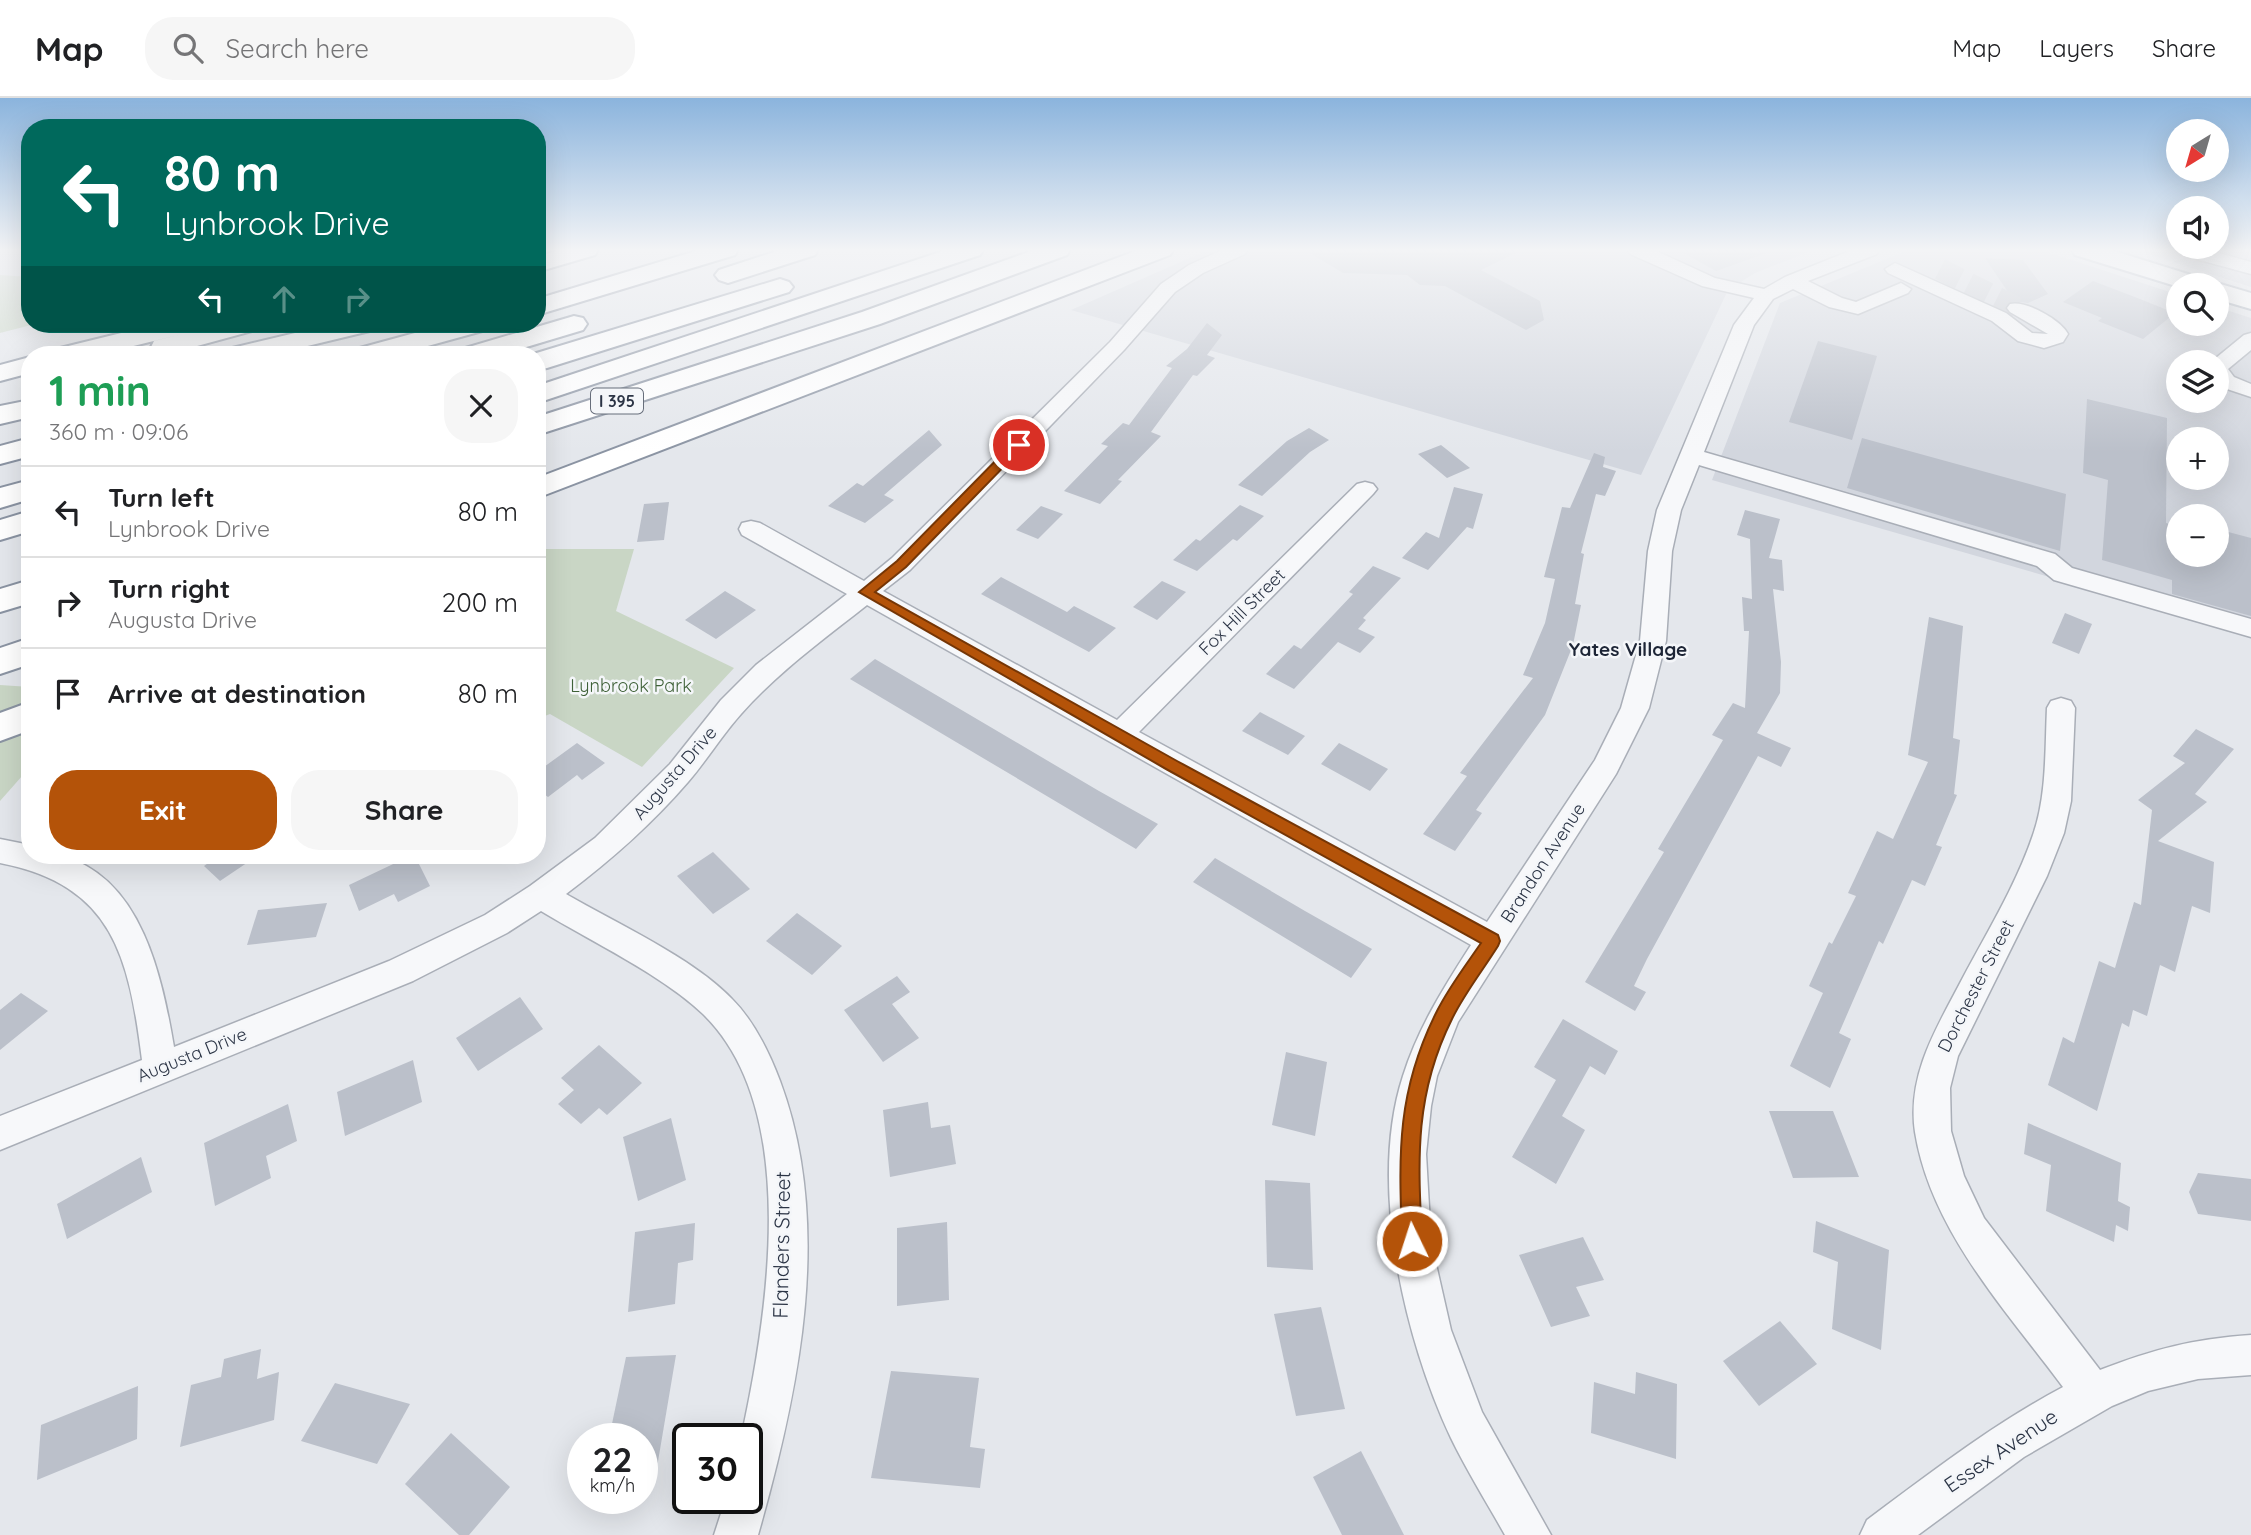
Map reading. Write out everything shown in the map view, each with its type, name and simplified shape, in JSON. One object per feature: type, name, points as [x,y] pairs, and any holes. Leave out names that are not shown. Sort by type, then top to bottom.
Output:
[{"type":"main road","points":[[546,333],[597,317]]},
{"type":"main road","points":[[546,359],[682,317]]},
{"type":"main road","points":[[546,392],[770,317]]},
{"type":"main road","name":"I 395","points":[[546,423],[697,377],[874,317]]},
{"type":"main road","points":[[546,487],[985,317]]},
{"type":"main road","points":[[102,346],[153,333]]},
{"type":"main road","points":[[168,346],[214,333]]},
{"type":"main road","points":[[260,346],[305,333]]},
{"type":"main road","points":[[275,346],[328,333]]},
{"type":"main road","points":[[398,346],[445,333]]},
{"type":"main road","points":[[502,346],[544,333]]},
{"type":"main road","points":[[0,372],[21,366]]},
{"type":"main road","points":[[546,432],[697,377]]},
{"type":"main road","points":[[0,393],[21,387]]},
{"type":"main road","points":[[546,463],[754,405]]},
{"type":"main road","points":[[0,415],[21,410]]},
{"type":"main road","points":[[0,455],[21,449]]},
{"type":"main road","points":[[0,498],[21,492]]},
{"type":"main road","points":[[0,530],[21,524]]},
{"type":"main road","points":[[0,577],[21,571]]},
{"type":"main road","points":[[0,601],[21,594]]},
{"type":"main road","points":[[0,635],[21,627]]},
{"type":"main road","points":[[0,662],[21,654]]},
{"type":"main road","points":[[0,700],[21,692]]},
{"type":"main road","points":[[0,728],[21,719]]},
{"type":"street","name":"Augusta Drive","points":[[0,1133],[448,950],[541,895],[606,847],[644,811],[680,772],[731,707],[766,672],[901,564],[1117,346],[1140,317]]},
{"type":"street","name":"Brandon Avenue","points":[[1530,1535],[1466,1424],[1447,1377],[1425,1305],[1412,1241],[1409,1194],[1408,1154],[1413,1106],[1420,1076],[1444,1015],[1606,766],[1634,708],[1653,641],[1660,551],[1669,510],[1744,325],[1750,317]]},
{"type":"street","points":[[1999,317],[2025,337],[2044,342],[2056,338],[2058,334],[2055,328],[2034,317]]},
{"type":"street","points":[[2229,358],[2251,339]]},
{"type":"street","points":[[2229,383],[2251,391]]},
{"type":"street","points":[[1690,455],[2046,560],[2063,574],[2251,628]]},
{"type":"street","name":"Fox Hill Street","points":[[1119,735],[1365,489]]},
{"type":"street","points":[[751,529],[1492,941]]},
{"type":"street","name":"Dorchester Street","points":[[2061,708],[2058,782],[2049,833],[2032,876],[1941,1054],[1933,1087],[1934,1132],[1947,1180],[1971,1231],[2092,1393]]},
{"type":"street","points":[[0,851],[21,857]]},
{"type":"street","points":[[44,864],[72,876],[103,898],[115,911],[145,987],[154,1019],[160,1068]]},
{"type":"street","name":"Flanders Street","points":[[541,895],[702,992],[742,1035],[758,1063],[772,1099],[782,1139],[787,1198],[785,1282],[776,1367],[763,1425]]},
{"type":"street","name":"Essex Avenue","points":[[1882,1535],[2038,1421],[2092,1393],[2156,1367],[2178,1362],[2251,1355]]},
{"type":"street","name":"Flanders Street","points":[[736,1535],[742,1514]]},
{"type":"shaded area","points":[[1095,317],[1715,317],[1641,475]]},
{"type":"shaded area","points":[[1775,317],[2166,317],[2166,336],[2229,336],[2229,317],[2251,318],[2251,635],[1712,480]]},
{"type":"green space","points":[[0,317],[21,317],[21,328],[0,333]]},
{"type":"green space","name":"Lynbrook Park","points":[[546,549],[634,549],[616,611],[734,668],[642,767],[550,714],[546,716]]},
{"type":"green space","points":[[0,685],[21,686],[21,777],[0,801]]},
{"type":"building","points":[[1502,317],[1543,317],[1544,320],[1526,330]]},
{"type":"building","points":[[2100,317],[2166,317],[2166,320],[2143,339],[2098,321],[2102,318]]},
{"type":"building","points":[[1207,323],[1222,335],[1207,355],[1215,358],[1197,376],[1193,375],[1151,432],[1161,436],[1118,480],[1122,481],[1100,504],[1064,491],[1108,446],[1101,444],[1123,423],[1129,425],[1172,368],[1166,366],[1187,349]]},
{"type":"building","points":[[1818,341],[1877,356],[1852,440],[1789,422]]},
{"type":"building","points":[[2087,399],[2167,418],[2166,567],[2229,567],[2229,532],[2251,538],[2251,616],[2172,594],[2172,580],[2102,560],[2108,480],[2083,473]]},
{"type":"building","points":[[1309,428],[1329,440],[1310,452],[1262,496],[1238,485],[1287,441]]},
{"type":"building","points":[[929,430],[942,445],[884,495],[894,500],[865,523],[828,506],[857,483],[863,486]]},
{"type":"building","points":[[1862,438],[2066,494],[2060,551],[1847,488]]},
{"type":"building","points":[[1441,445],[1470,468],[1447,478],[1418,454]]},
{"type":"building","points":[[1594,453],[1605,457],[1603,467],[1616,471],[1605,496],[1596,494],[1581,553],[1584,554],[1575,604],[1581,605],[1573,645],[1545,715],[1476,810],[1482,813],[1455,851],[1423,834],[1467,776],[1460,773],[1533,678],[1523,675],[1545,623],[1555,579],[1544,577],[1562,507],[1570,508]]},
{"type":"building","points":[[1454,487],[1483,494],[1473,529],[1467,527],[1428,570],[1402,558],[1426,532],[1439,538]]},
{"type":"building","points":[[669,502],[664,540],[637,542],[644,504]]},
{"type":"building","points":[[1240,505],[1264,516],[1237,541],[1233,539],[1197,571],[1173,560],[1196,539],[1200,541]]},
{"type":"building","points":[[1041,506],[1063,514],[1038,539],[1016,530]]},
{"type":"building","points":[[1745,510],[1780,519],[1769,558],[1782,560],[1784,591],[1773,589],[1781,662],[1780,693],[1757,733],[1791,748],[1781,767],[1758,756],[1647,959],[1634,986],[1646,992],[1635,1011],[1585,982],[1664,852],[1658,849],[1723,740],[1712,735],[1733,703],[1745,708],[1749,631],[1744,631],[1742,597],[1752,599],[1750,539],[1737,535]]},
{"type":"building","points":[[1373,566],[1401,578],[1363,618],[1366,620],[1358,629],[1375,637],[1360,653],[1338,642],[1294,689],[1266,674],[1294,645],[1301,649],[1353,594],[1349,592]]},
{"type":"building","points":[[1001,577],[1067,612],[1074,606],[1116,628],[1089,652],[981,594]]},
{"type":"building","points":[[1162,581],[1186,592],[1157,620],[1133,607]]},
{"type":"building","points":[[725,591],[756,610],[716,639],[685,620]]},
{"type":"building","points":[[2065,613],[2092,624],[2079,654],[2052,643]]},
{"type":"building","points":[[1929,617],[1963,626],[1953,738],[1960,740],[1954,794],[1957,795],[1936,845],[1942,847],[1925,886],[1912,880],[1883,944],[1879,941],[1839,1033],[1851,1039],[1830,1088],[1790,1066],[1823,993],[1809,986],[1829,942],[1832,944],[1856,896],[1848,893],[1877,831],[1893,839],[1928,762],[1908,755]]},
{"type":"building","points":[[875,659],[1158,824],[1136,849],[850,679]]},
{"type":"building","points":[[1260,712],[1305,736],[1288,755],[1242,731]]},
{"type":"building","points":[[2196,729],[2234,749],[2195,794],[2207,802],[2158,841],[2214,862],[2210,913],[2192,906],[2175,972],[2160,965],[2147,1016],[2133,1010],[2129,1027],[2122,1023],[2097,1111],[2048,1085],[2063,1037],[2074,1043],[2099,961],[2115,968],[2134,902],[2141,905],[2152,810],[2138,800],[2185,763],[2173,756]]},
{"type":"building","points":[[577,743],[605,763],[582,780],[577,775],[548,797],[546,765]]},
{"type":"building","points":[[1339,743],[1388,769],[1370,791],[1321,764]]},
{"type":"building","points":[[713,852],[750,889],[713,914],[677,876]]},
{"type":"building","points":[[1215,858],[1372,949],[1351,978],[1193,882]]},
{"type":"building","points":[[207,864],[245,864],[220,881],[204,866]]},
{"type":"building","points":[[393,864],[419,864],[430,886],[398,902],[394,894],[359,911],[349,885]]},
{"type":"building","points":[[327,903],[316,937],[247,945],[258,910]]},
{"type":"building","points":[[797,913],[842,946],[812,975],[766,941]]},
{"type":"building","points":[[897,976],[910,992],[892,1004],[919,1038],[883,1062],[844,1010]]},
{"type":"building","points":[[21,993],[48,1011],[0,1050],[0,1010]]},
{"type":"building","points":[[520,997],[543,1029],[478,1071],[456,1038]]},
{"type":"building","points":[[1563,1019],[1618,1051],[1605,1075],[1590,1066],[1562,1116],[1585,1130],[1556,1184],[1512,1157],[1556,1080],[1534,1067]]},
{"type":"building","points":[[599,1045],[642,1083],[607,1115],[599,1108],[581,1124],[558,1104],[574,1090],[561,1078]]},
{"type":"building","points":[[1286,1052],[1327,1062],[1315,1136],[1272,1125]]},
{"type":"building","points":[[413,1060],[422,1102],[345,1136],[337,1092]]},
{"type":"building","points":[[928,1102],[931,1128],[950,1125],[956,1164],[890,1177],[883,1110]]},
{"type":"building","points":[[288,1104],[297,1141],[266,1156],[271,1178],[215,1206],[204,1143]]},
{"type":"building","points":[[1769,1111],[1833,1111],[1859,1177],[1793,1178]]},
{"type":"building","points":[[671,1118],[686,1180],[638,1201],[623,1137]]},
{"type":"building","points":[[2028,1123],[2121,1163],[2118,1201],[2130,1207],[2128,1231],[2116,1225],[2114,1242],[2046,1211],[2051,1165],[2024,1154]]},
{"type":"building","points":[[141,1157],[152,1192],[67,1239],[57,1204]]},
{"type":"building","points":[[2198,1173],[2251,1179],[2251,1221],[2198,1214],[2189,1192]]},
{"type":"building","points":[[1265,1180],[1310,1183],[1313,1270],[1267,1267]]},
{"type":"building","points":[[1816,1221],[1889,1250],[1881,1350],[1832,1329],[1838,1262],[1813,1252]]},
{"type":"building","points":[[947,1222],[949,1300],[897,1306],[897,1228]]},
{"type":"building","points":[[695,1223],[693,1260],[678,1263],[675,1304],[628,1312],[635,1232]]},
{"type":"building","points":[[1583,1237],[1604,1280],[1576,1287],[1590,1316],[1551,1327],[1519,1255]]},
{"type":"building","points":[[1321,1307],[1345,1409],[1296,1416],[1274,1314]]},
{"type":"building","points":[[1780,1321],[1817,1364],[1759,1406],[1723,1361]]},
{"type":"building","points":[[261,1349],[257,1379],[279,1372],[274,1420],[180,1447],[191,1385],[221,1377],[224,1359]]},
{"type":"building","points":[[676,1355],[658,1461],[658,1423],[612,1423],[626,1357]]},
{"type":"building","points":[[891,1371],[979,1378],[970,1447],[985,1449],[980,1488],[871,1478]]},
{"type":"building","points":[[1636,1372],[1677,1384],[1676,1459],[1591,1433],[1594,1382],[1635,1394]]},
{"type":"building","points":[[335,1383],[410,1404],[377,1464],[301,1441]]},
{"type":"building","points":[[138,1386],[137,1439],[37,1480],[41,1425]]},
{"type":"building","points":[[451,1433],[510,1487],[469,1535],[459,1535],[405,1484]]},
{"type":"building","points":[[1361,1451],[1404,1535],[1342,1535],[1313,1477]]},
{"type":"district","name":"Yates Village","points":[[1628,649]]},
{"type":"route","points":[[1019,445],[901,564],[865,592],[1171,765],[1492,941],[1444,1015],[1420,1076],[1413,1106],[1408,1154],[1412,1241]]}]
